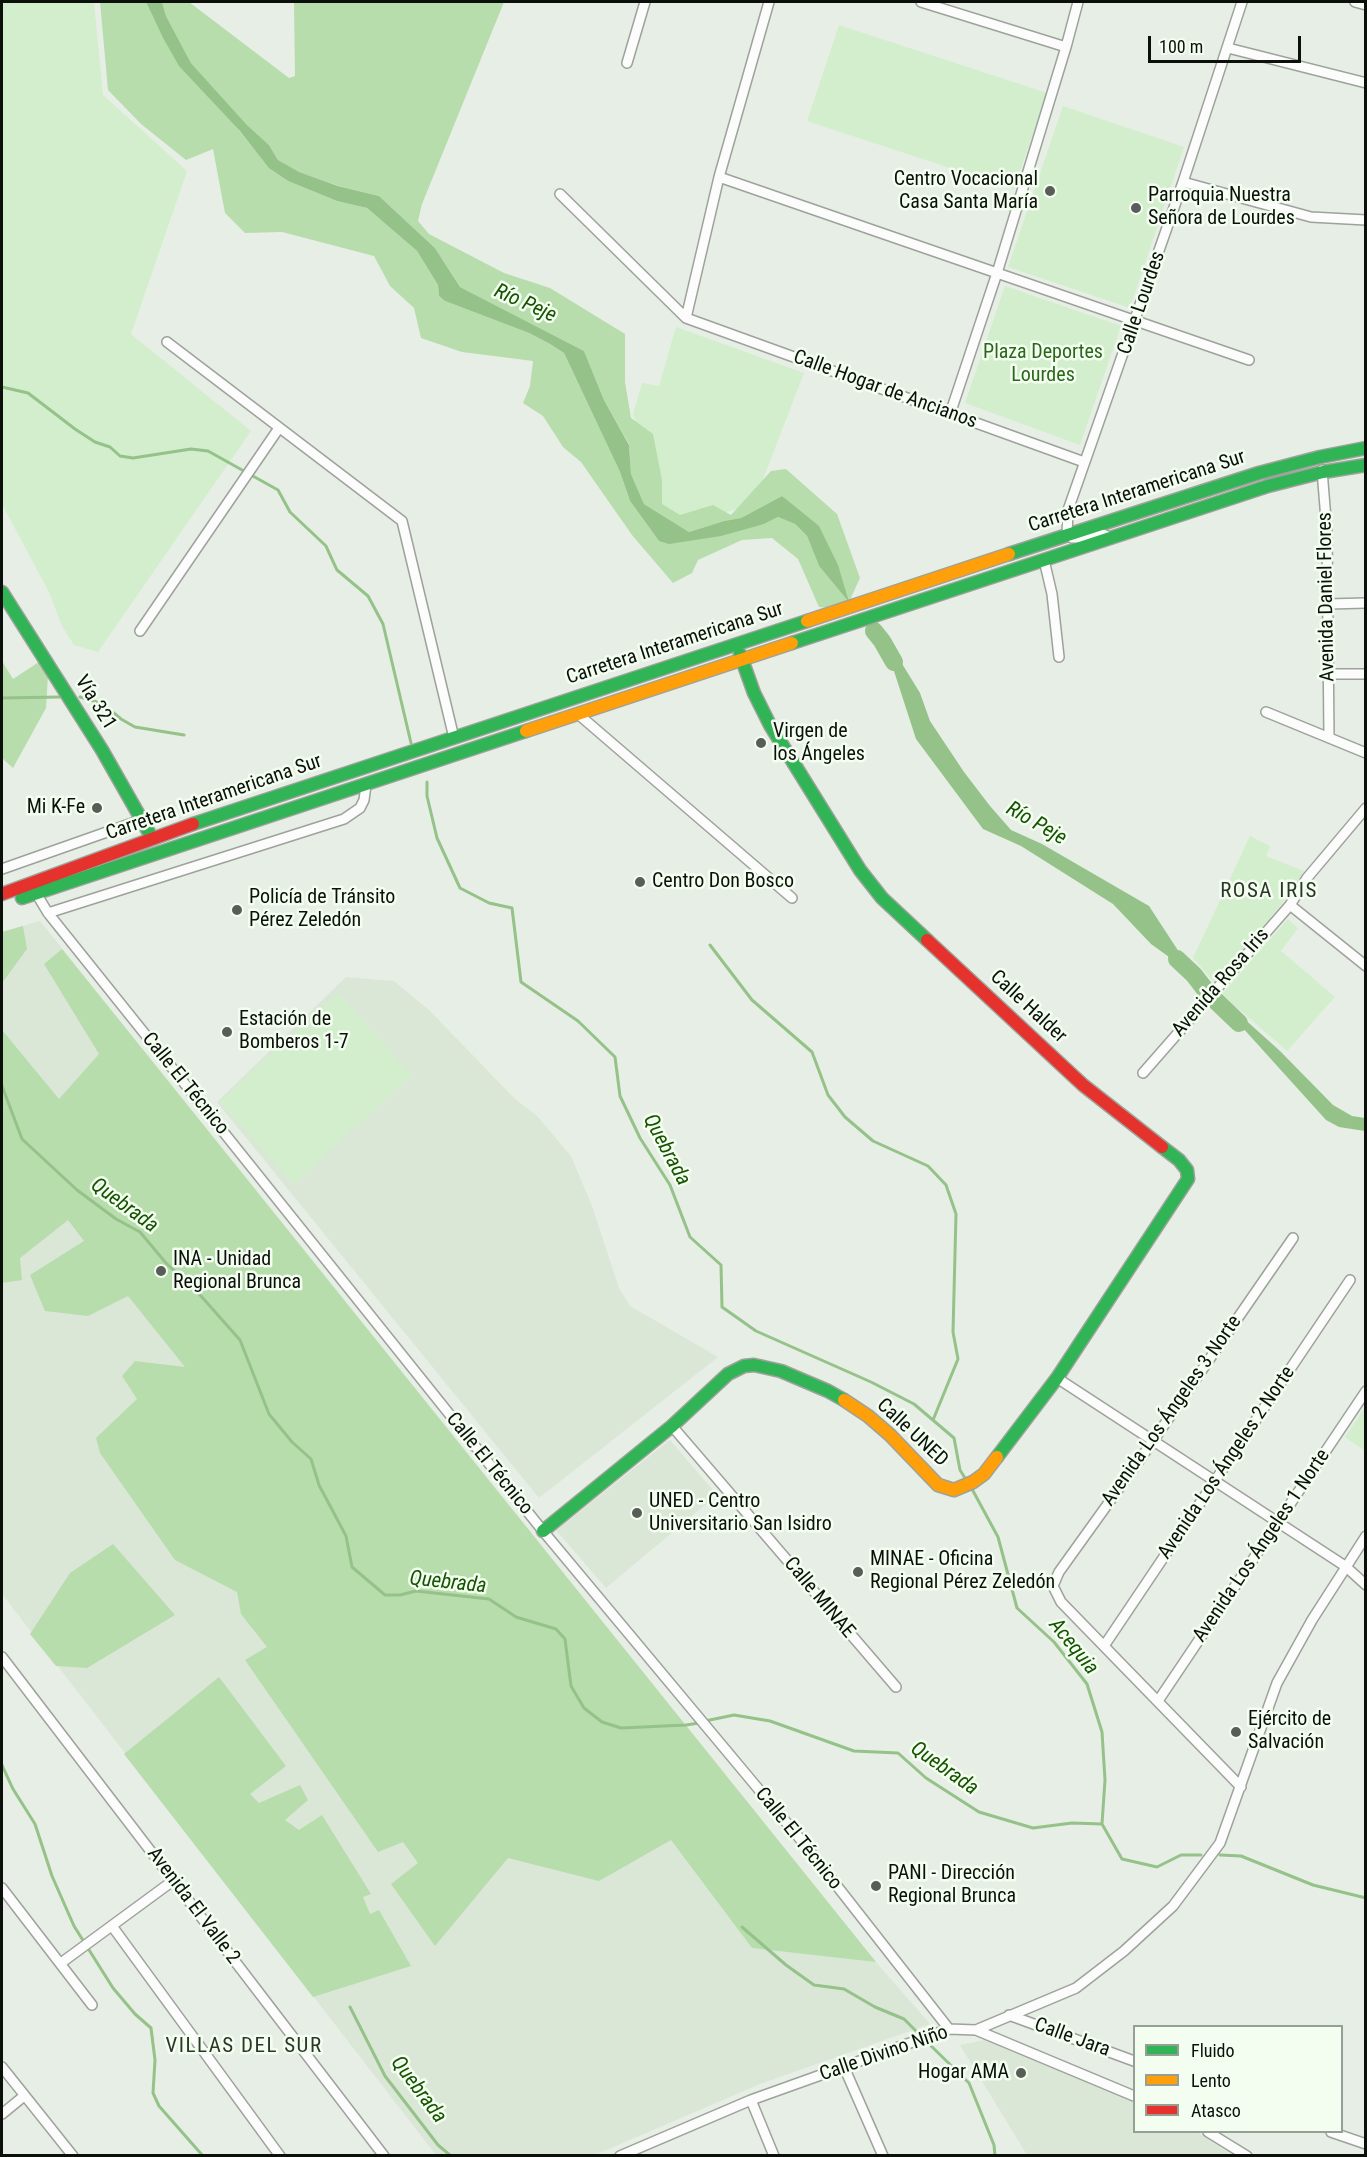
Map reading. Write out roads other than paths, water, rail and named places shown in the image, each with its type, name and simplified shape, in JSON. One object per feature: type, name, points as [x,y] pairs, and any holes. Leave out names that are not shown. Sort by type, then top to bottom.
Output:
[{"type":"main road","name":"Carretera Interamericana Sur","points":[[2,895],[152,838],[1259,473],[1365,448]]},
{"type":"main road","name":"Carretera Interamericana Sur","points":[[2,905],[1268,486],[1323,472],[1365,465]]},
{"type":"main road","name":"Vía 321","points":[[2,592],[102,750],[152,838]]},
{"type":"main road","name":"Calle Halder","points":[[735,645],[754,693],[770,725],[860,870],[878,892],[1083,1085],[1179,1160],[1187,1170],[1188,1179],[1057,1378]]},
{"type":"main road","points":[[90,876],[147,849],[152,838],[160,845],[165,845],[203,838]]},
{"type":"main road","points":[[2,895],[36,893],[86,862]]},
{"type":"main road","name":"Calle UNED","points":[[543,1531],[672,1426],[728,1374],[744,1366],[766,1366],[804,1379],[828,1391],[868,1416],[890,1435],[938,1485],[954,1490],[974,1482],[984,1474],[1057,1378]]},
{"type":"street","points":[[627,63],[645,2]]},
{"type":"street","points":[[687,318],[719,177],[769,2]]},
{"type":"street","points":[[921,2],[1066,48]]},
{"type":"street","points":[[950,414],[997,273],[1078,2]]},
{"type":"street","name":"Calle Lourdes","points":[[1067,536],[1068,510],[1184,182],[1242,2]]},
{"type":"street","points":[[1354,2],[1365,5]]},
{"type":"street","points":[[1228,48],[1365,83]]},
{"type":"street","points":[[719,177],[1249,360]]},
{"type":"street","points":[[1184,182],[1311,217],[1365,220]]},
{"type":"street","points":[[560,194],[687,318]]},
{"type":"street","name":"Calle Hogar de Ancianos","points":[[687,318],[1084,462]]},
{"type":"street","points":[[167,342],[402,521],[454,738]]},
{"type":"street","points":[[140,631],[279,428]]},
{"type":"street","name":"Avenida Daniel Flores","points":[[1320,457],[1327,532],[1329,738]]},
{"type":"street","points":[[1015,570],[1026,558],[1053,549],[1067,536],[1083,538],[1100,533],[1110,538]]},
{"type":"street","points":[[1044,560],[1052,594],[1059,657]]},
{"type":"street","points":[[1328,604],[1365,603]]},
{"type":"street","points":[[1330,674],[1365,674]]},
{"type":"street","points":[[1266,712],[1365,753]]},
{"type":"street","points":[[578,714],[792,898]]},
{"type":"street","points":[[48,913],[344,819],[360,808],[364,800],[366,785]]},
{"type":"street","name":"Avenida Rosa Iris","points":[[1143,1073],[1290,905],[1306,878],[1365,808]]},
{"type":"street","points":[[2,869],[141,820]]},
{"type":"street","name":"Calle El Técnico","points":[[36,893],[48,913],[543,1531],[801,1840],[949,2029]]},
{"type":"street","points":[[1290,905],[1365,966]]},
{"type":"street","name":"Avenida Los Ángeles 3 Norte","points":[[1104,1646],[1061,1602],[1053,1586],[1059,1572],[1153,1441],[1293,1238]]},
{"type":"street","name":"Avenida Los Ángeles 2 Norte","points":[[1104,1646],[1350,1280]]},
{"type":"street","points":[[1057,1378],[1345,1566],[1365,1585]]},
{"type":"street","name":"Avenida Los Ángeles 1 Norte","points":[[1158,1701],[1365,1391]]},
{"type":"street","name":"Calle MINAE","points":[[672,1426],[896,1687]]},
{"type":"street","name":"Calle Divino Niño","points":[[620,2156],[751,2100],[949,2029],[976,2030],[1076,1988],[1124,1951],[1173,1906],[1220,1842],[1277,1683],[1312,1620],[1365,1536]]},
{"type":"street","points":[[1104,1646],[1240,1787]]},
{"type":"street","name":"Avenida El Valle 2","points":[[2,1657],[384,2156]]},
{"type":"street","points":[[61,1963],[174,1880]]},
{"type":"street","points":[[2,1888],[92,2006]]},
{"type":"street","points":[[112,1926],[280,2156]]},
{"type":"street","name":"Calle Jara","points":[[1009,2015],[1133,2061]]},
{"type":"street","points":[[976,2030],[1133,2096]]},
{"type":"street","points":[[2,2067],[73,2156]]},
{"type":"street","points":[[844,2067],[883,2156]]},
{"type":"street","points":[[2,2114],[24,2096]]},
{"type":"street","points":[[751,2100],[774,2156]]},
{"type":"street","points":[[1210,2133],[1247,2156]]},
{"type":"street","points":[[1334,2133],[1365,2144]]},
{"type":"waterway","points":[[2,387],[28,393],[75,429],[95,442],[110,447],[120,456],[133,458],[191,449],[208,451],[278,490],[290,512],[326,546],[337,570],[368,596],[383,624],[411,743]]},
{"type":"waterway","name":"Río Peje","points":[[874,631],[894,662]]},
{"type":"waterway","points":[[2,698],[60,697]]},
{"type":"waterway","points":[[80,697],[103,704],[135,727],[184,735]]},
{"type":"waterway","name":"Quebrada","points":[[427,782],[427,796],[437,838],[460,888],[489,903],[512,908],[521,982],[578,1021],[615,1057],[620,1096],[640,1138],[670,1185],[690,1237],[721,1265],[722,1307],[756,1331],[871,1382],[914,1404],[954,1438],[960,1470],[965,1478]]},
{"type":"waterway","name":"Quebrada","points":[[710,945],[752,1000],[812,1052],[828,1095],[845,1117],[873,1141],[928,1166],[946,1185],[956,1214],[953,1332],[958,1359],[933,1420]]},
{"type":"waterway","name":"Río Peje","points":[[1177,959],[1204,988]]},
{"type":"waterway","name":"Río Peje","points":[[1216,1001],[1239,1023]]},
{"type":"waterway","name":"Quebrada","points":[[2,1086],[22,1139],[77,1190],[116,1219],[140,1232],[166,1263],[201,1296],[240,1340],[269,1414],[292,1442],[311,1459],[319,1485],[346,1536],[352,1567],[385,1595],[400,1595],[416,1591],[489,1599],[516,1617],[556,1629],[565,1639],[571,1686],[584,1708],[602,1722],[621,1728],[699,1723]]},
{"type":"waterway","name":"Acequia","points":[[972,1489],[998,1537],[1017,1608],[1054,1642],[1087,1684],[1102,1732],[1105,1780],[1102,1824],[1122,1859],[1157,1867],[1181,1855],[1201,1855]]},
{"type":"waterway","name":"Quebrada","points":[[705,1721],[734,1715],[770,1721],[854,1751],[898,1753],[926,1778],[979,1812],[1033,1828],[1072,1823],[1102,1824]]},
{"type":"waterway","points":[[2,1765],[13,1789],[35,1824],[52,1876],[74,1926],[113,1988],[135,2014],[151,2028],[155,2060],[153,2093],[159,2106],[203,2156]]},
{"type":"waterway","name":"Acequia","points":[[1220,1855],[1241,1856],[1313,1885],[1366,1898]]},
{"type":"waterway","name":"Quebrada","points":[[742,1927],[786,1965],[814,1985],[844,1989],[875,2007],[904,2019],[921,2036]]},
{"type":"waterway","name":"Quebrada","points":[[350,2007],[385,2076],[438,2145],[451,2156]]},
{"type":"waterway","name":"Quebrada","points":[[926,2041],[969,2083],[994,2145],[995,2156]]},
{"type":"place","name":"Centro Vocacional Casa Santa María","points":[[1050,191]]},
{"type":"place","name":"Parroquia Nuestra Señora de Lourdes","points":[[1136,208]]},
{"type":"place","name":"Virgen de los Ángeles","points":[[761,743]]},
{"type":"place","name":"Mi K-Fe","points":[[97,808]]},
{"type":"place","name":"Centro Don Bosco","points":[[640,882]]},
{"type":"place","name":"Policía de Tránsito Pérez Zeledón","points":[[237,910]]},
{"type":"place","name":"Estación de Bomberos 1-7","points":[[227,1032]]},
{"type":"place","name":"INA - Unidad Regional Brunca","points":[[161,1271]]},
{"type":"place","name":"UNED - Centro Universitario San Isidro","points":[[637,1513]]},
{"type":"place","name":"MINAE - Oficina Regional Pérez Zeledón","points":[[858,1572]]},
{"type":"place","name":"Ejército de Salvación","points":[[1236,1732]]},
{"type":"place","name":"PANI - Dirección Regional Brunca","points":[[876,1886]]},
{"type":"place","name":"Hogar AMA","points":[[1021,2073]]},
{"type":"district","name":"ROSA IRIS","points":[[1269,892]]},
{"type":"district","name":"VILLAS DEL SUR","points":[[244,2047]]},
{"type":"park label","name":"Plaza Deportes Lourdes","points":[[1043,364]]}]
